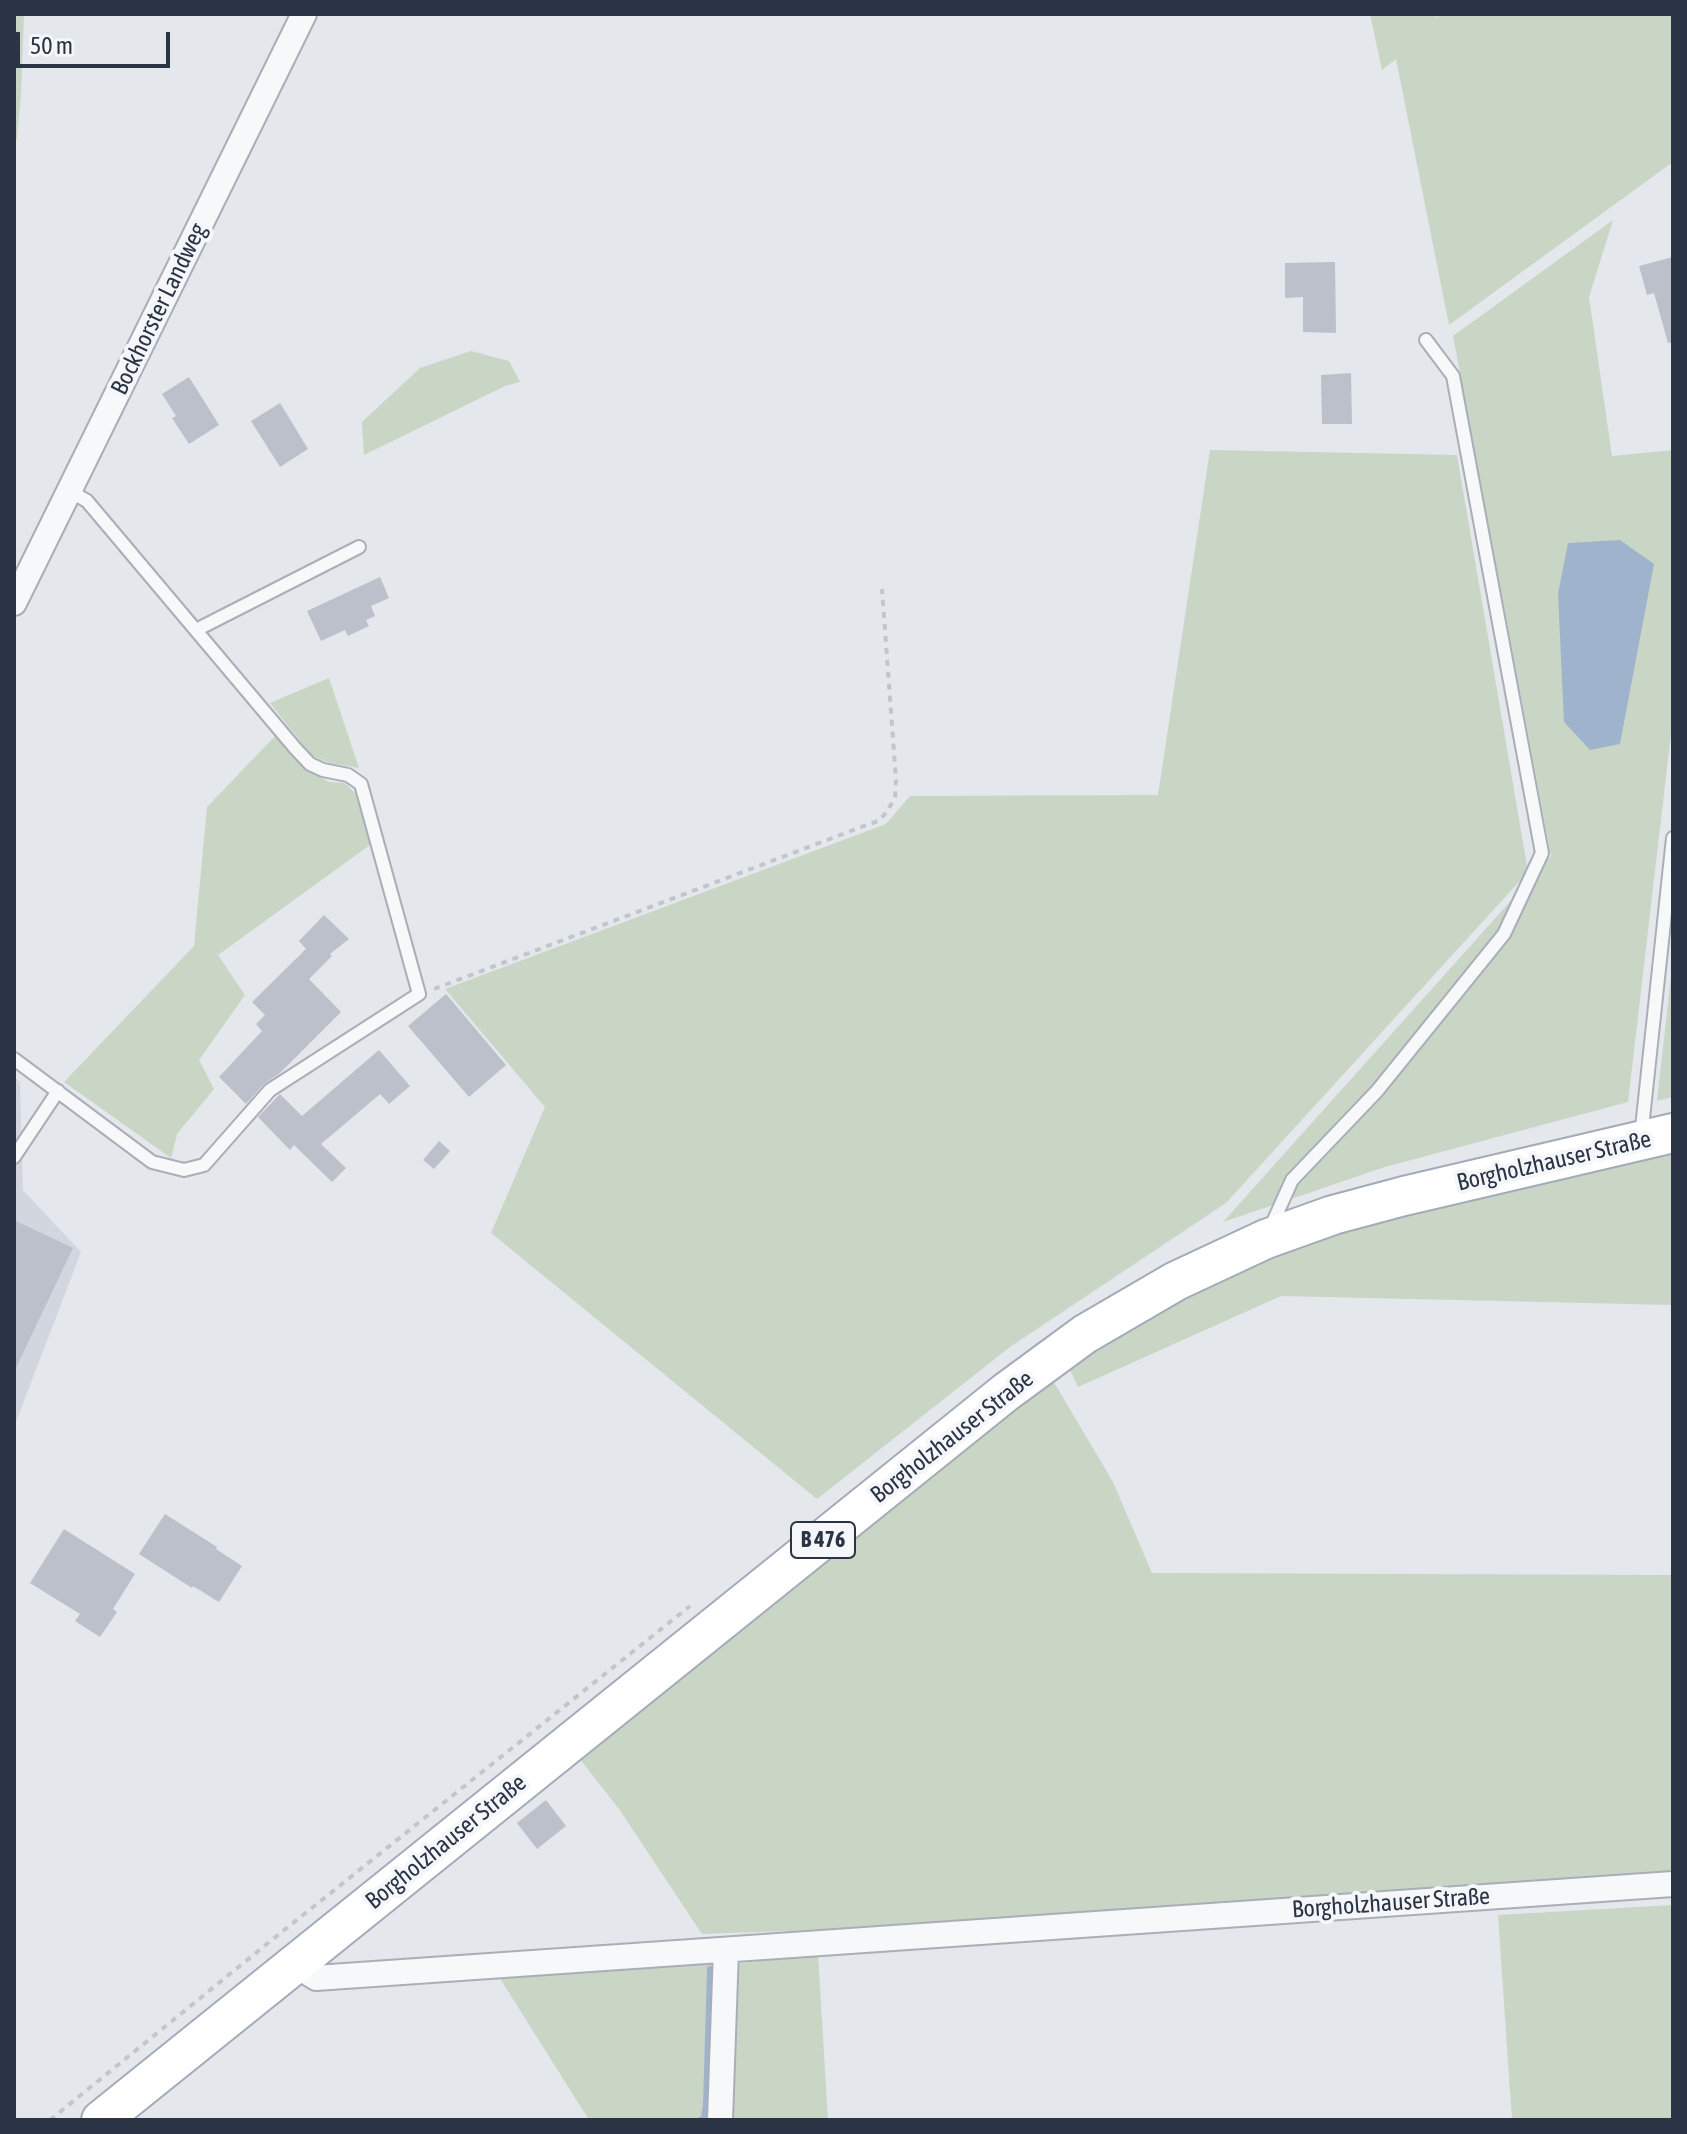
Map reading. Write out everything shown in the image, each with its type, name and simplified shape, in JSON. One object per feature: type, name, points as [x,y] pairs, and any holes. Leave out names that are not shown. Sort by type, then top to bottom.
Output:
[{"type":"main road","name":"Borgholzhauser Straße","points":[[101,2120],[1006,1392],[1085,1334],[1176,1281],[1266,1239],[1333,1215],[1389,1199],[1657,1137]]},
{"type":"street","name":"Bockhorster Landweg","points":[[14,603],[304,14]]},
{"type":"street","name":"Borgholzhauser Straße","points":[[294,1964],[316,1978],[1673,1884]]},
{"type":"street","points":[[720,2120],[726,1950]]},
{"type":"lane","points":[[1266,1239],[1292,1180],[1377,1091],[1504,934],[1542,853],[1453,376],[1426,340]]},
{"type":"lane","points":[[14,1059],[152,1162],[184,1170],[204,1165],[270,1090],[419,994],[361,784],[348,775],[310,764],[87,501],[70,491]]},
{"type":"lane","points":[[196,630],[359,547]]},
{"type":"lane","points":[[1657,1137],[1673,838]]},
{"type":"lane","points":[[14,1157],[58,1091]]},
{"type":"path","points":[[419,994],[878,821],[895,797],[896,780],[882,589]]},
{"type":"shaded area","points":[[14,1077],[20,1082],[23,1190],[81,1252],[14,1427]]},
{"type":"green space","points":[[14,14],[24,14],[21,94],[14,148]]},
{"type":"green space","points":[[1370,14],[1435,14],[1437,18],[1439,14],[1673,14],[1673,162],[1449,325],[1396,59],[1382,70]]},
{"type":"green space","points":[[1613,220],[1589,297],[1612,456],[1673,450],[1673,717],[1628,1102],[1385,1167],[1223,1222],[1551,856],[1453,336]]},
{"type":"green space","points":[[471,351],[509,361],[520,382],[505,386],[364,455],[362,422],[420,368]]},
{"type":"green space","points":[[1210,450],[1457,455],[1528,872],[1226,1203],[1010,1347],[817,1499],[491,1233],[545,1107],[445,989],[886,824],[910,796],[1158,795]]},
{"type":"green space","points":[[329,678],[359,768],[329,763],[311,755],[270,703]]},
{"type":"green space","points":[[277,734],[293,757],[308,770],[329,782],[345,783],[356,794],[370,845],[218,955],[245,995],[199,1060],[214,1089],[177,1134],[171,1158],[64,1082],[194,946],[207,807]]},
{"type":"green space","points":[[1673,958],[1673,1097],[1657,1101]]},
{"type":"green space","points":[[1673,1151],[1673,1305],[1281,1296],[1078,1387],[1069,1368],[1201,1288],[1311,1239]]},
{"type":"green space","points":[[1052,1379],[1113,1482],[1152,1573],[1673,1575],[1673,1875],[961,1925],[702,1934],[619,1809],[579,1758]]},
{"type":"green space","points":[[1673,1905],[1673,2120],[1512,2120],[1498,1915]]},
{"type":"green space","points":[[818,1954],[828,2120],[730,2120],[734,1964]]},
{"type":"green space","points":[[702,1956],[719,1965],[712,2120],[589,2120],[496,1972]]},
{"type":"water","points":[[1620,540],[1654,564],[1620,744],[1590,750],[1564,722],[1558,594],[1568,543]]},
{"type":"building","points":[[1673,257],[1673,342],[1668,343],[1654,293],[1647,295],[1639,266]]},
{"type":"building","points":[[1335,262],[1336,333],[1303,332],[1303,297],[1285,298],[1285,263]]},
{"type":"building","points":[[1351,373],[1352,424],[1322,424],[1321,375]]},
{"type":"building","points":[[189,377],[219,425],[189,444],[172,418],[176,416],[162,394]]},
{"type":"building","points":[[280,403],[308,449],[280,467],[251,421]]},
{"type":"building","points":[[380,577],[389,598],[371,606],[375,616],[366,620],[369,626],[348,636],[345,630],[321,641],[307,611]]},
{"type":"building","points":[[324,915],[349,939],[330,954],[332,956],[309,979],[341,1012],[246,1104],[219,1077],[262,1031],[256,1024],[265,1015],[252,1002],[306,949],[299,941]]},
{"type":"building","points":[[446,994],[506,1065],[469,1097],[408,1026]]},
{"type":"building","points":[[379,1050],[410,1086],[389,1104],[380,1094],[321,1144],[346,1168],[332,1182],[294,1145],[290,1150],[258,1117],[280,1094],[302,1116]]},
{"type":"building","points":[[439,1141],[450,1151],[434,1169],[423,1160]]},
{"type":"building","points":[[14,1220],[73,1248],[14,1372]]},
{"type":"building","points":[[165,1514],[242,1566],[219,1602],[139,1554]]},
{"type":"building","points":[[64,1529],[135,1574],[113,1609],[117,1612],[100,1637],[75,1621],[80,1614],[30,1583]]},
{"type":"building","points":[[546,1800],[566,1826],[537,1849],[517,1823]]},
{"type":"waterway","points":[[700,2120],[704,2118],[706,2104],[710,1969]]}]
